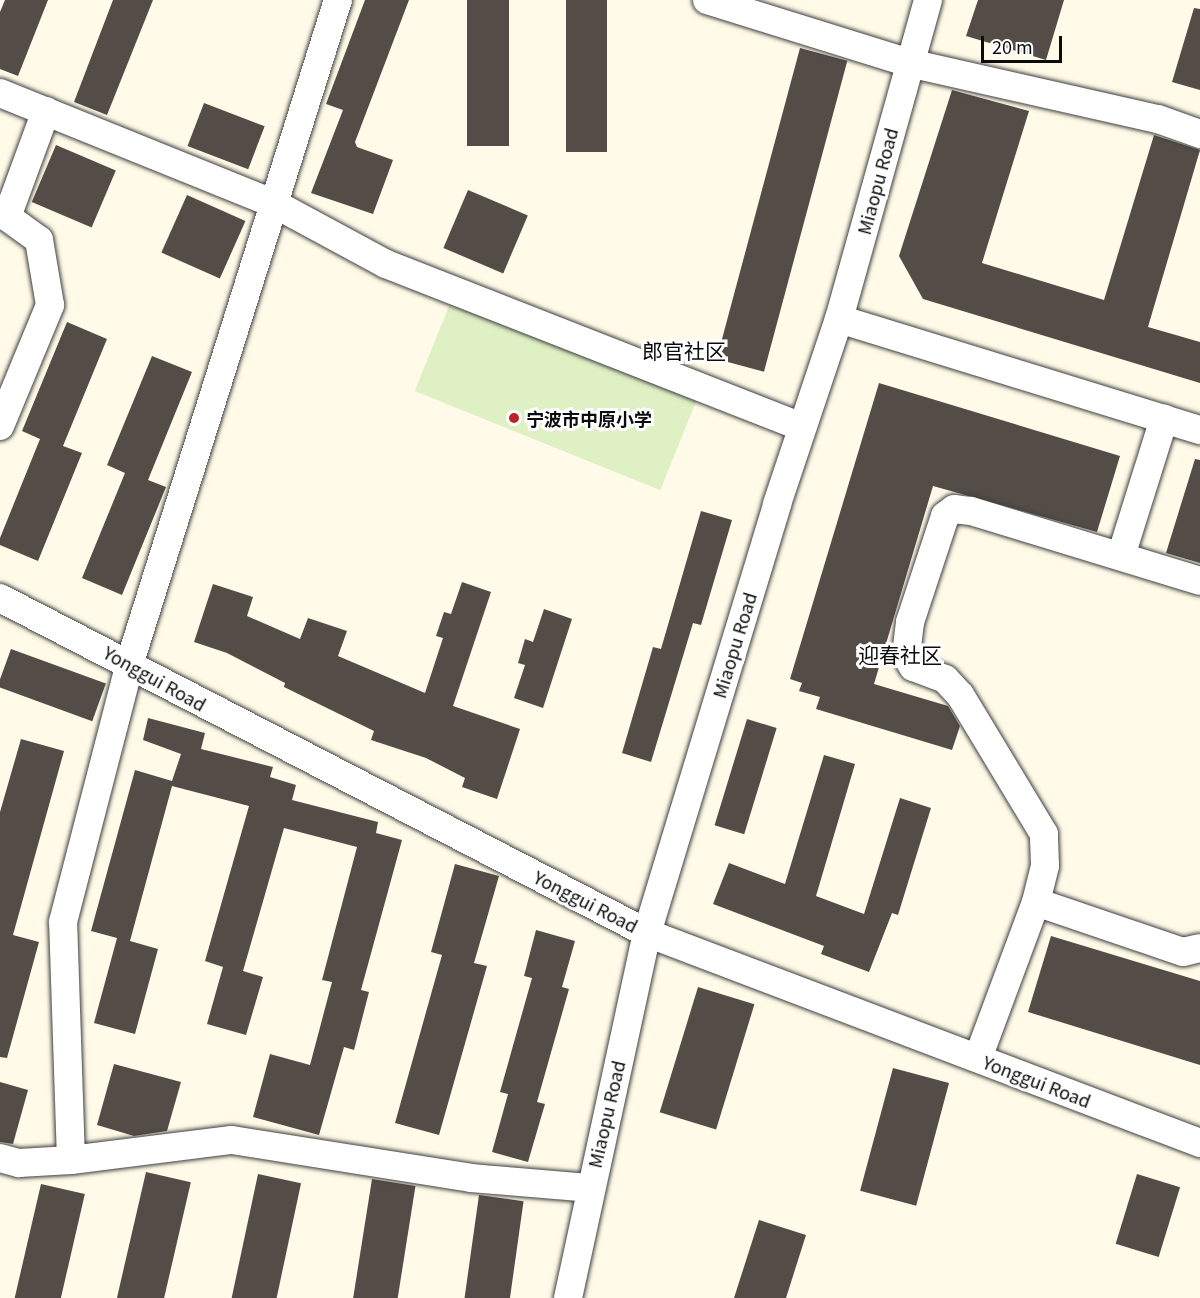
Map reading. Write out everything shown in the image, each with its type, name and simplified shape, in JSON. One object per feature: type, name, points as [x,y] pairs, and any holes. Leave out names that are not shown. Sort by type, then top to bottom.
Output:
[{"type":"street","points":[[71,1160],[63,922],[129,662],[338,0]]},
{"type":"street","points":[[707,0],[909,63],[1158,119],[1200,134]]},
{"type":"street","name":"Miaopu Road","points":[[568,1298],[589,1188],[647,933],[802,427],[839,319],[928,0]]},
{"type":"street","points":[[0,93],[275,204],[386,264],[802,427]]},
{"type":"street","points":[[0,426],[51,305],[39,240],[7,217],[46,111]]},
{"type":"street","points":[[839,319],[1200,430]]},
{"type":"street","points":[[1121,556],[1164,419]]},
{"type":"street","points":[[978,1059],[1036,902],[1045,866],[1044,834],[960,695],[945,679],[913,667],[906,655],[910,622],[945,516],[954,509],[1200,580]]},
{"type":"street","name":"Yonggui Road","points":[[0,598],[129,662],[146,675],[647,933],[1200,1143]]},
{"type":"street","points":[[1036,902],[1183,952],[1200,948]]},
{"type":"street","points":[[0,1158],[19,1163],[71,1160],[232,1140],[471,1178],[589,1188]]},
{"type":"green space","points":[[451,301],[697,400],[660,490],[415,391]]},
{"type":"building","points":[[5,0],[48,0],[18,76],[0,69],[0,12]]},
{"type":"building","points":[[113,0],[153,0],[107,115],[74,102]]},
{"type":"building","points":[[365,0],[409,0],[355,142],[357,147],[393,160],[373,214],[311,193],[343,110],[326,104]]},
{"type":"building","points":[[467,0],[509,0],[509,146],[467,146]]},
{"type":"building","points":[[566,0],[607,0],[607,152],[566,152]]},
{"type":"building","points":[[978,0],[1064,0],[1046,60],[966,36]]},
{"type":"building","points":[[1194,8],[1200,9],[1200,90],[1172,82]]},
{"type":"building","points":[[800,48],[847,61],[764,372],[717,359]]},
{"type":"building","points":[[952,90],[1029,111],[982,263],[1104,300],[1154,135],[1200,150],[1148,327],[1200,342],[1200,383],[923,299],[899,256]]},
{"type":"building","points":[[204,103],[265,126],[248,169],[188,146]]},
{"type":"building","points":[[56,145],[116,170],[92,227],[32,202]]},
{"type":"building","points":[[468,190],[528,215],[503,273],[443,248]]},
{"type":"building","points":[[187,195],[245,221],[220,279],[161,253]]},
{"type":"building","points":[[67,322],[107,339],[63,446],[82,453],[38,561],[0,545],[0,538],[40,439],[22,431]]},
{"type":"building","points":[[152,356],[192,372],[148,480],[166,487],[122,595],[82,578],[125,473],[107,465]]},
{"type":"building","points":[[879,383],[1120,456],[1097,532],[933,486],[874,684],[948,706],[960,726],[952,750],[816,709],[820,697],[799,691],[802,683],[790,679]]},
{"type":"building","points":[[1195,459],[1200,460],[1200,563],[1166,553]]},
{"type":"building","points":[[701,511],[732,520],[701,625],[693,623],[651,762],[622,753],[653,647],[661,649]]},
{"type":"building","points":[[462,582],[491,592],[453,706],[520,729],[497,799],[462,787],[465,778],[426,758],[371,740],[374,731],[284,687],[285,683],[227,653],[194,642],[213,584],[253,597],[247,616],[300,639],[308,618],[347,631],[338,656],[425,693],[443,638],[436,636],[444,612],[451,614]]},
{"type":"building","points":[[544,609],[572,619],[543,708],[514,698],[525,665],[518,663],[525,639],[533,642]]},
{"type":"building","points":[[11,649],[106,684],[92,721],[0,688],[0,679]]},
{"type":"building","points":[[148,718],[205,733],[201,749],[273,767],[270,777],[296,785],[292,800],[378,822],[376,833],[402,840],[361,990],[369,992],[354,1050],[344,1047],[319,1135],[253,1117],[270,1054],[310,1065],[332,982],[322,980],[357,847],[284,828],[243,971],[263,977],[246,1035],[207,1024],[223,967],[205,961],[249,806],[172,786],[130,941],[158,949],[135,1034],[94,1023],[117,938],[91,931],[135,770],[172,781],[181,754],[143,740]]},
{"type":"building","points":[[747,719],[777,728],[744,834],[715,825]]},
{"type":"building","points":[[21,739],[64,751],[13,935],[39,942],[7,1058],[0,1057],[0,812]]},
{"type":"building","points":[[824,755],[855,764],[816,896],[864,914],[900,798],[931,808],[898,915],[892,913],[869,972],[821,954],[824,946],[713,904],[729,863],[785,884]]},
{"type":"building","points":[[455,864],[499,876],[474,963],[487,966],[439,1135],[395,1123],[442,955],[431,952]]},
{"type":"building","points":[[536,930],[575,941],[562,987],[569,989],[537,1102],[545,1104],[528,1162],[492,1152],[508,1094],[500,1092],[532,978],[524,976]]},
{"type":"building","points":[[1051,936],[1200,981],[1200,1065],[1028,1012]]},
{"type":"building","points":[[698,987],[754,1004],[716,1130],[660,1112]]},
{"type":"building","points":[[114,1064],[181,1082],[167,1131],[134,1136],[97,1125]]},
{"type":"building","points":[[893,1068],[949,1083],[916,1206],[860,1191]]},
{"type":"building","points":[[0,1082],[28,1090],[13,1144],[0,1142]]},
{"type":"building","points":[[146,1172],[191,1182],[164,1298],[117,1298]]},
{"type":"building","points":[[258,1174],[301,1183],[277,1298],[232,1298]]},
{"type":"building","points":[[1137,1174],[1180,1187],[1159,1257],[1116,1244]]},
{"type":"building","points":[[372,1179],[415,1186],[398,1298],[353,1298]]},
{"type":"building","points":[[41,1184],[85,1194],[61,1298],[15,1298]]},
{"type":"building","points":[[479,1195],[524,1201],[510,1298],[465,1298]]},
{"type":"building","points":[[759,1220],[806,1235],[786,1298],[734,1298]]},
{"type":"place","name":"宁波市中原小学","points":[[514,418]]},
{"type":"district","name":"郎官社区","points":[[684,350]]},
{"type":"district","name":"迎春社区","points":[[900,654]]}]
